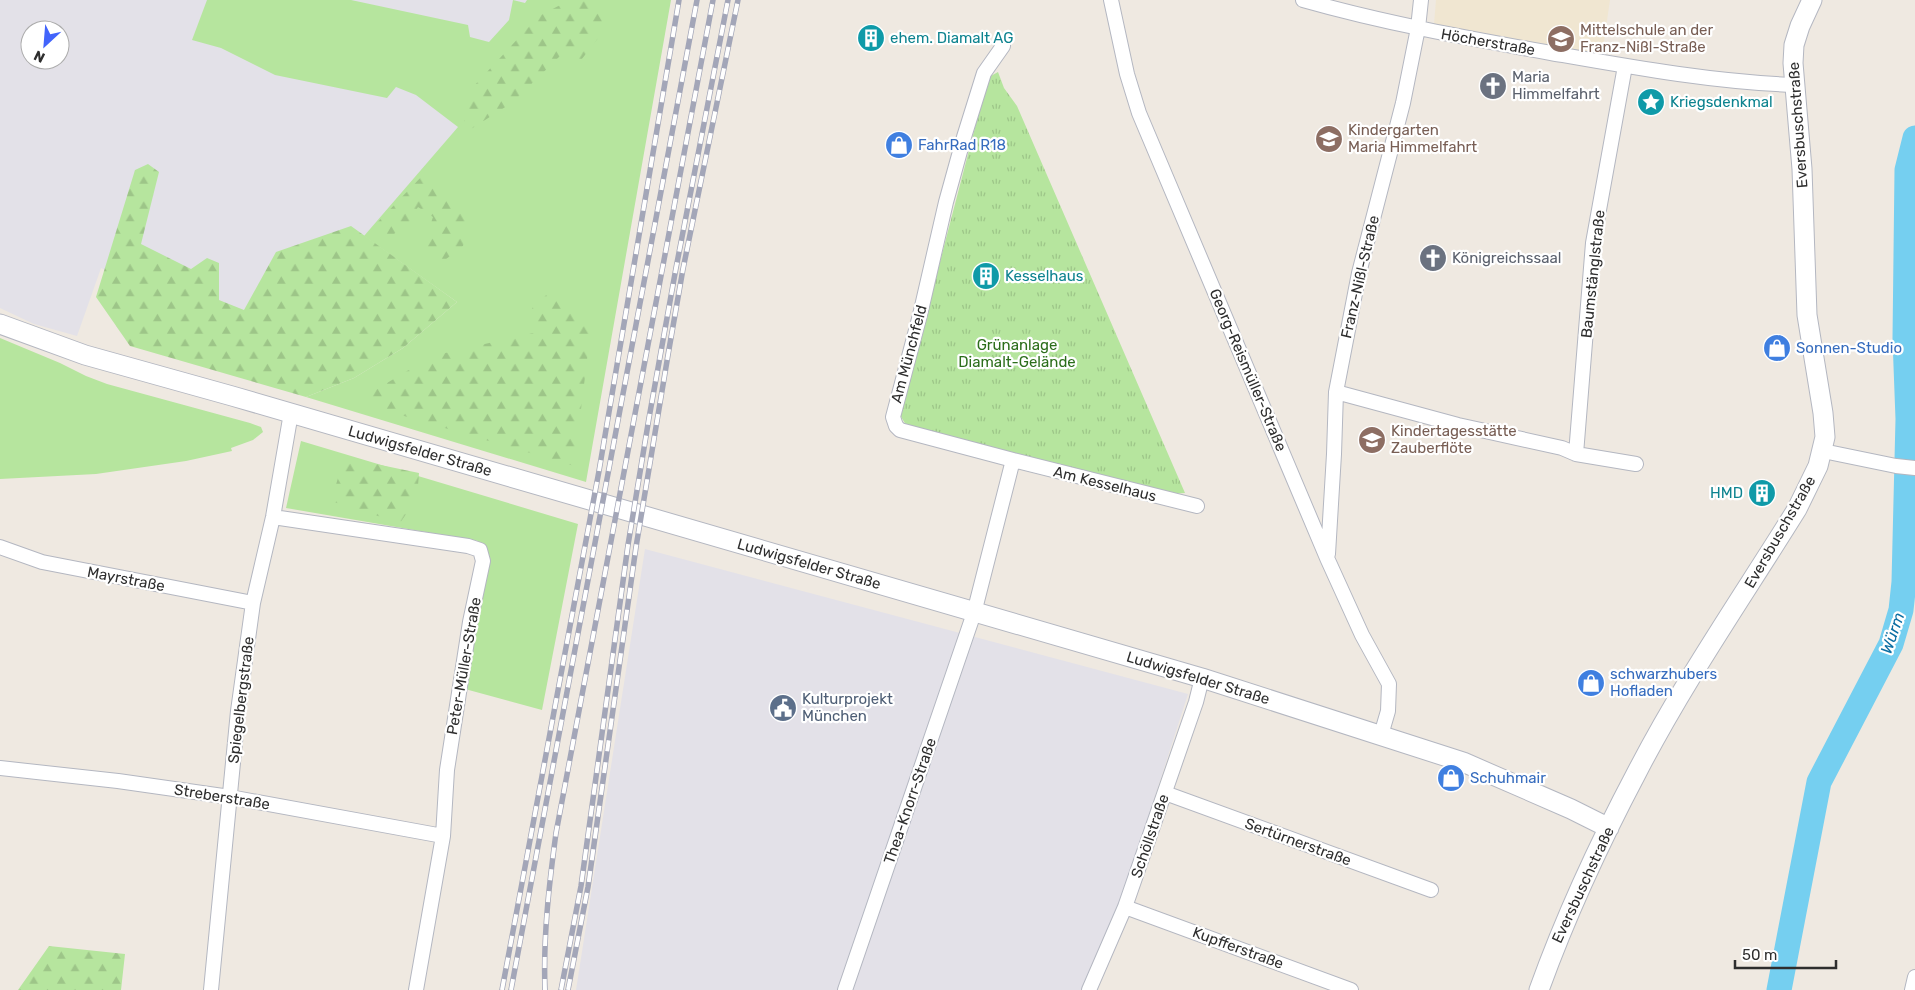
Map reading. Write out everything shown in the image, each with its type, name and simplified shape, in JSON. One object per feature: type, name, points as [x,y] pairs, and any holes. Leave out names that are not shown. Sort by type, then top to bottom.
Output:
[{"type":"street","name":"Georg-Reismüller-Straße","points":[[1111,0],[1127,74],[1139,113],[1328,558],[1362,635],[1389,684],[1388,712],[1381,735]]},
{"type":"street","name":"Höcherstraße","points":[[1303,0],[1418,28],[1625,66],[1736,81],[1794,85]]},
{"type":"street","name":"Franz-Nißl-Straße","points":[[1328,558],[1336,392],[1359,273],[1403,102],[1418,28],[1421,0]]},
{"type":"street","name":"Eversbuschstraße","points":[[1539,990],[1567,918],[1637,771],[1709,648],[1797,509],[1809,488],[1823,451],[1824,421],[1807,315],[1802,168],[1793,62],[1794,45],[1812,0]]},
{"type":"street","name":"Am Münchfeld","points":[[1003,46],[984,73],[964,137],[893,417],[896,426],[900,430],[1013,460]]},
{"type":"street","name":"Baumstänglstraße","points":[[1576,454],[1593,243],[1625,66]]},
{"type":"street","name":"Ludwigsfelder Straße","points":[[0,324],[85,355],[292,413],[1202,678],[1463,762],[1571,808],[1609,828]]},
{"type":"street","points":[[1336,392],[1458,425],[1562,448],[1576,454],[1636,464]]},
{"type":"street","name":"Spiegelbergstraße","points":[[211,990],[238,711],[253,603],[273,517],[292,413]]},
{"type":"street","points":[[1823,451],[1915,468]]},
{"type":"street","points":[[974,613],[1013,460]]},
{"type":"street","name":"Am Kesselhaus","points":[[1013,460],[1197,506]]},
{"type":"street","name":"Peter-Müller-Straße","points":[[273,517],[468,546],[480,550],[483,561],[470,622],[447,770],[443,836],[416,990]]},
{"type":"street","name":"Mayrstraße","points":[[0,547],[42,562],[253,603]]},
{"type":"street","name":"Thea-Knorr-Straße","points":[[846,990],[974,613]]},
{"type":"street","name":"Schöllstraße","points":[[1088,990],[1125,906],[1165,794],[1202,678]]},
{"type":"street","name":"Streberstraße","points":[[0,768],[118,781],[230,797],[443,836]]},
{"type":"street","name":"Sertürnerstraße","points":[[1165,794],[1431,890]]},
{"type":"street","name":"Kupfferstraße","points":[[1125,906],[1351,990]]},
{"type":"street","points":[[1912,990],[1915,977]]},
{"type":"shaded area","points":[[0,0],[596,0],[497,90],[359,242],[249,330],[101,268],[77,336],[34,324],[0,308]]},
{"type":"shaded area","name":"Mittelschule an der Franz-Nißl-Straße","points":[[1436,0],[1610,0],[1602,55],[1434,24]]},
{"type":"shaded area","points":[[645,549],[1188,694],[1120,905],[1082,990],[576,990]]},
{"type":"green space","points":[[207,0],[351,0],[468,25],[470,37],[489,42],[509,20],[513,0],[525,3],[527,0],[671,0],[586,482],[306,397],[354,378],[403,348],[457,302],[364,236],[458,127],[416,95],[396,87],[387,98],[275,75],[221,48],[192,40]]},
{"type":"green space","points":[[570,0],[589,2],[616,15],[578,64],[560,56],[513,102],[471,129],[464,121],[472,88],[539,16]]},
{"type":"green space","name":"Grünanlage Diamalt-Gelände","points":[[998,72],[1004,88],[1017,106],[1185,493],[1169,494],[906,425],[900,415],[985,89],[989,77]]},
{"type":"green space","points":[[148,164],[159,172],[141,244],[191,269],[207,258],[219,263],[219,300],[244,310],[276,252],[351,226],[457,302],[403,348],[354,378],[306,397],[130,346],[96,297],[135,170]]},
{"type":"green space","points":[[424,174],[467,207],[469,225],[463,246],[441,263],[421,252],[433,217],[418,207],[408,224],[387,239],[373,227]]},
{"type":"green space","points":[[554,288],[591,328],[574,466],[367,405],[372,392],[432,356],[538,332],[532,308]]},
{"type":"green space","points":[[0,338],[107,384],[250,423],[261,427],[263,432],[253,440],[231,448],[232,451],[186,461],[96,474],[0,479]]},
{"type":"green space","points":[[301,441],[578,524],[542,710],[465,689],[488,555],[478,541],[286,508]]},
{"type":"green space","points":[[352,459],[419,473],[417,498],[400,523],[331,501],[338,478]]},
{"type":"green space","points":[[49,946],[125,954],[121,990],[18,990]]},
{"type":"waterway","name":"Würm","points":[[1779,990],[1819,782],[1891,644],[1901,610],[1904,582],[1908,419],[1905,339],[1907,170],[1915,138]]},
{"type":"railway","points":[[502,990],[599,471],[679,0]]},
{"type":"railway","points":[[511,990],[697,0]]},
{"type":"railway","points":[[545,990],[547,911],[556,833],[713,0]]},
{"type":"railway","points":[[561,990],[581,886],[628,545],[649,418],[728,0]]},
{"type":"railway","points":[[568,990],[588,887],[636,547],[668,355],[683,269],[738,0]]},
{"type":"place","name":"ehem. Diamalt AG","points":[[871,38]]},
{"type":"place","name":"Mittelschule an der Franz-Nißl-Straße","points":[[1561,39]]},
{"type":"place","name":"Maria Himmelfahrt","points":[[1493,86]]},
{"type":"place","name":"Kriegsdenkmal","points":[[1651,102]]},
{"type":"place","name":"Kindergarten Maria Himmelfahrt","points":[[1329,139]]},
{"type":"place","name":"FahrRad R18","points":[[899,145]]},
{"type":"place","name":"Königreichssaal","points":[[1433,258]]},
{"type":"place","name":"Kesselhaus","points":[[986,276]]},
{"type":"place","name":"Sonnen-Studio","points":[[1777,348]]},
{"type":"place","name":"Kindertagesstätte Zauberflöte","points":[[1372,440]]},
{"type":"place","name":"HMD","points":[[1762,493]]},
{"type":"place","name":"schwarzhubers Hofladen","points":[[1591,683]]},
{"type":"place","name":"Kulturprojekt München","points":[[783,708]]},
{"type":"place","name":"Schuhmair","points":[[1451,778]]}]
